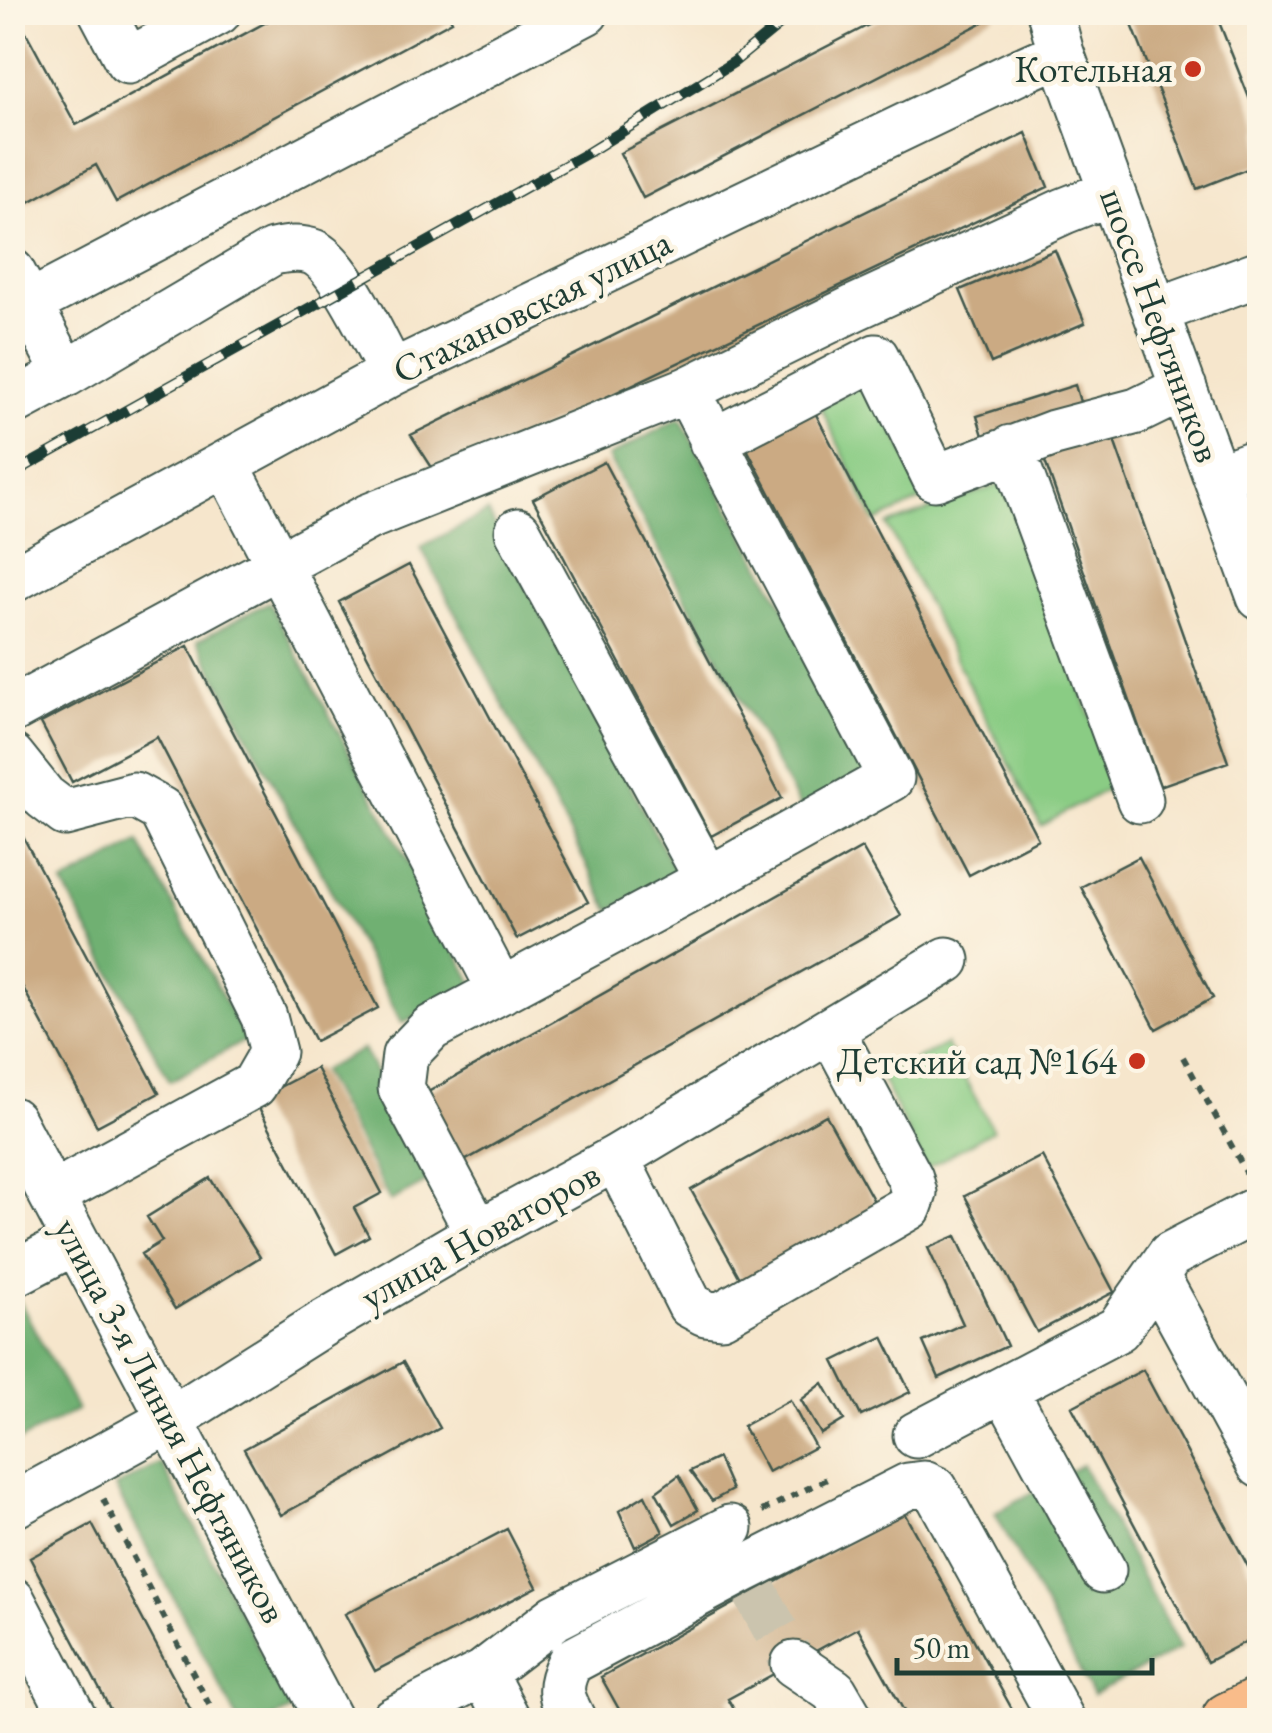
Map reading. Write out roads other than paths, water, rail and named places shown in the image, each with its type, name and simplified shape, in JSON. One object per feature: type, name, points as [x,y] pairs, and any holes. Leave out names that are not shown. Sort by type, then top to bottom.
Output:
[{"type":"main road","points":[[1229,1720],[1260,1704]]},
{"type":"street","points":[[102,12],[128,61],[218,12]]},
{"type":"street","points":[[66,374],[21,288],[586,12]]},
{"type":"street","name":"шоссе Нефтяников","points":[[1056,33],[1260,596]]},
{"type":"street","name":"Стахановская улица","points":[[12,580],[392,373],[980,90],[1056,33]]},
{"type":"street","points":[[12,710],[368,517],[686,390],[924,276],[1112,192]]},
{"type":"street","points":[[12,403],[274,252],[293,248],[313,252],[330,263],[392,373]]},
{"type":"street","points":[[1156,312],[1260,273]]},
{"type":"street","points":[[712,442],[876,357],[936,478],[1054,433],[1137,411],[1184,388]]},
{"type":"street","points":[[478,1233],[401,1088],[405,1055],[432,1028],[891,778],[686,390]]},
{"type":"street","points":[[1011,448],[1140,800]]},
{"type":"street","points":[[1216,477],[1260,460]]},
{"type":"street","points":[[226,464],[501,991]]},
{"type":"street","points":[[518,531],[708,880]]},
{"type":"street","points":[[12,757],[44,797],[65,813],[134,795],[161,810],[264,1016],[272,1052],[254,1086],[52,1195]]},
{"type":"street","name":"улица Новаторов","points":[[12,1506],[170,1420],[322,1324],[616,1158],[946,960]]},
{"type":"street","points":[[616,1158],[690,1305],[704,1313],[721,1315],[909,1206],[914,1193],[910,1178],[831,1030]]},
{"type":"street","name":"улица 3-я Линия Нефтяников","points":[[12,1120],[328,1720]]},
{"type":"street","points":[[976,1507],[925,1430],[1118,1329],[1170,1255],[1256,1195]]},
{"type":"street","points":[[12,1275],[76,1240]]},
{"type":"street","points":[[1156,1275],[1260,1465]]},
{"type":"street","points":[[1005,1390],[1103,1570]]},
{"type":"street","points":[[573,1720],[561,1697],[561,1680],[570,1662],[749,1581],[908,1486],[924,1484],[936,1490],[1062,1720]]},
{"type":"street","points":[[393,1720],[483,1673],[556,1617],[730,1528]]},
{"type":"street","points":[[18,1624],[76,1720]]},
{"type":"street","points":[[794,1664],[834,1691],[851,1720]]},
{"type":"street","points":[[483,1673],[508,1720]]},
{"type":"tunnel","points":[[755,1592],[794,1664]]},
{"type":"railway","points":[[12,474],[589,152],[734,62],[795,12]]},
{"type":"place","name":"Котельная","points":[[1193,69]]},
{"type":"place","name":"Детский сад №164","points":[[1137,1061]]}]
